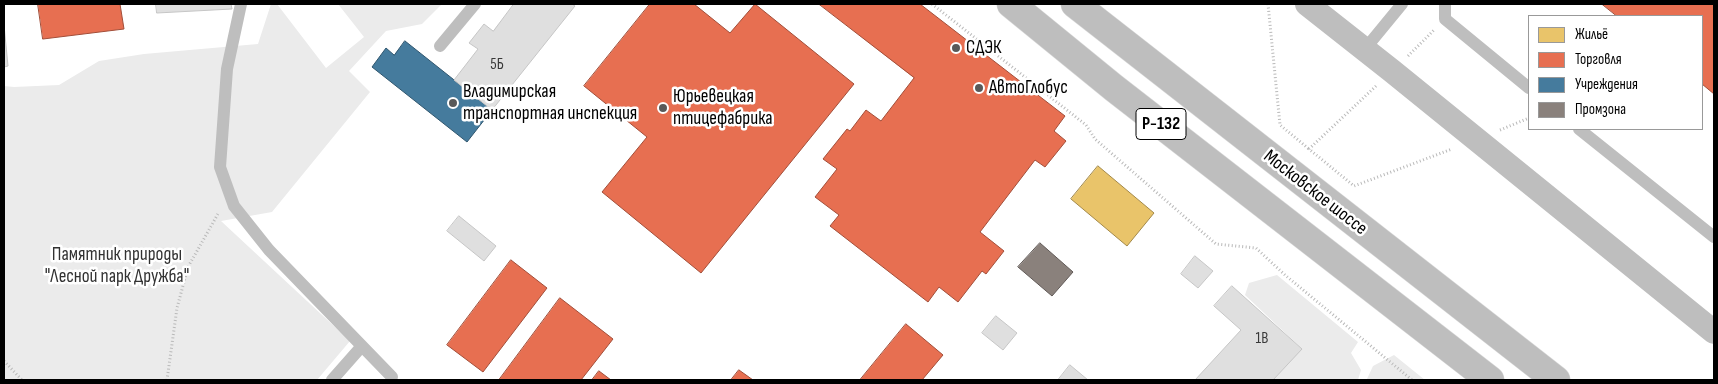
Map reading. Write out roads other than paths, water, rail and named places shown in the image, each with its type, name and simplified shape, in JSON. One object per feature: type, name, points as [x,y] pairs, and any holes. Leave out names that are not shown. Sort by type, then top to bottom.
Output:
[{"type":"highway","name":"Р-132","points":[[1011,4],[1114,88],[1490,380]]},
{"type":"highway","name":"Московское шоссе","points":[[1075,4],[1556,380]]},
{"type":"street","points":[[1306,4],[1365,49],[1714,332]]},
{"type":"lane","points":[[241,4],[227,68],[220,167],[234,206],[269,250],[392,377]]},
{"type":"lane","points":[[440,46],[476,4]]},
{"type":"lane","points":[[1365,49],[1402,4]]},
{"type":"lane","points":[[1445,4],[1446,19],[1528,87]]},
{"type":"lane","points":[[1581,130],[1714,237]]},
{"type":"lane","points":[[332,380],[362,346]]},
{"type":"place","name":"СДЭК","points":[[956,48]]},
{"type":"place","name":"АвтоГлобус","points":[[979,88]]},
{"type":"place","name":"Владимирская транспортная инспекция","points":[[453,103]]},
{"type":"place","name":"Юрьевецкая птицефабрика","points":[[663,108]]},
{"type":"park label","name":"Памятник природы \"Лесной парк Дружба\"","points":[[117,266]]}]
